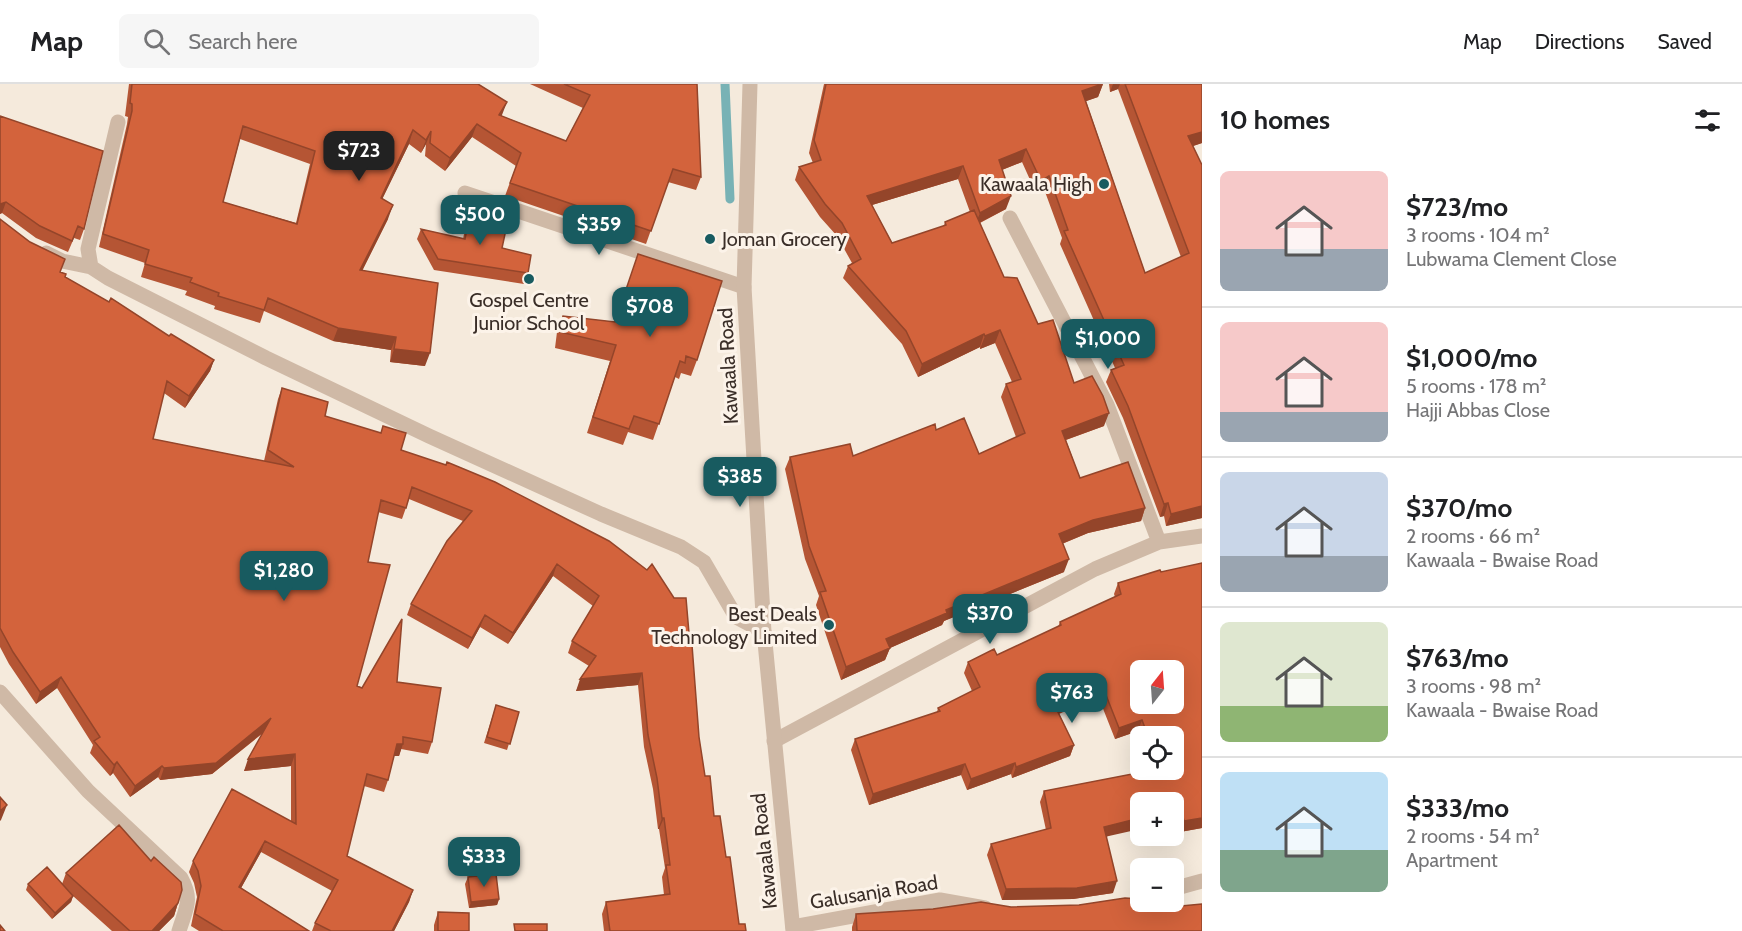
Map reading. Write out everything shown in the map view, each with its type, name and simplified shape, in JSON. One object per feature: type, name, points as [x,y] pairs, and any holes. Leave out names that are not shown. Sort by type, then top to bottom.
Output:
[{"type":"street","name":"Kawaala Road","points":[[750,84],[744,287],[764,632],[793,929]]},
{"type":"street","points":[[91,267],[88,249],[117,122]]},
{"type":"street","points":[[465,193],[744,287]]},
{"type":"street","points":[[1010,218],[1107,405],[1158,542]]},
{"type":"street","points":[[31,246],[62,261],[91,267],[108,278],[266,358],[429,436],[601,514],[681,547],[704,562],[736,617],[764,632]]},
{"type":"street","points":[[774,741],[1095,569],[1158,542],[1202,536]]},
{"type":"street","points":[[0,692],[88,791],[181,878],[188,891],[188,900],[179,931]]},
{"type":"street","points":[[1184,886],[1202,881]]},
{"type":"street","name":"Galusanja Road","points":[[793,929],[940,900],[995,909]]},
{"type":"building","points":[[132,84],[478,84],[507,102],[499,115],[566,141],[590,95],[564,84],[697,84],[701,177],[673,169],[651,231],[510,183],[521,153],[477,124],[450,158],[430,143],[431,131],[426,140],[413,130],[381,198],[393,205],[360,270],[438,283],[430,353],[394,349],[396,337],[338,328],[268,298],[264,310],[218,296],[219,293],[190,282],[192,278],[145,264],[149,250],[103,234],[132,111],[130,103]],"holes":[[[243,126],[315,151],[297,224],[223,202]]]},
{"type":"building","points":[[826,84],[1102,84],[1082,91],[1145,273],[1189,253],[1125,84],[1202,84],[1202,132],[1188,136],[1202,165],[1202,506],[1171,514],[1168,503],[1164,504],[1128,406],[1111,370],[1124,365],[1064,231],[1068,230],[1049,176],[1041,181],[1026,149],[999,160],[1011,196],[980,213],[963,166],[867,196],[892,243],[946,225],[945,222],[974,210],[1004,277],[1017,278],[1038,324],[1053,320],[1074,383],[1092,376],[1103,396],[1109,413],[1062,431],[1080,478],[1128,462],[1145,508],[1093,520],[1059,534],[1069,559],[946,610],[947,613],[886,639],[890,648],[846,667],[820,592],[826,591],[809,546],[790,457],[850,444],[853,456],[935,424],[936,430],[964,418],[979,454],[1025,433],[1006,384],[1021,379],[1000,330],[985,336],[984,334],[922,364],[906,331],[848,266],[861,259],[842,223],[825,204],[799,167],[821,160],[814,140]]},
{"type":"building","points":[[0,116],[103,151],[84,229],[78,226],[72,241],[40,226],[6,202],[0,204]]},
{"type":"building","points":[[470,213],[508,220],[502,248],[531,255],[528,273],[438,259],[421,229],[465,239]]},
{"type":"building","points":[[0,219],[30,242],[65,259],[60,272],[66,274],[65,277],[109,302],[111,298],[169,336],[171,334],[214,360],[189,396],[167,381],[153,439],[294,467],[268,450],[282,388],[328,402],[325,416],[381,433],[383,426],[406,433],[401,450],[446,465],[447,462],[495,482],[609,541],[647,570],[652,564],[674,598],[686,598],[699,737],[705,776],[710,776],[714,816],[720,816],[726,857],[730,857],[739,924],[745,924],[746,931],[610,931],[606,902],[670,894],[666,865],[670,865],[664,818],[662,818],[648,735],[642,673],[580,679],[596,656],[572,641],[599,596],[557,564],[513,633],[485,615],[472,638],[411,604],[447,541],[472,511],[412,487],[406,508],[381,500],[368,562],[390,565],[357,686],[362,688],[402,619],[397,682],[441,688],[432,742],[403,737],[403,744],[397,744],[388,780],[367,774],[347,856],[413,890],[392,931],[331,931],[315,923],[338,880],[265,841],[239,887],[309,931],[223,931],[195,914],[201,886],[193,861],[232,789],[296,824],[295,754],[248,759],[271,718],[216,763],[164,768],[162,766],[135,786],[117,762],[114,765],[94,741],[100,737],[61,677],[40,692],[13,652],[0,628]]},
{"type":"building","points":[[638,254],[722,281],[697,360],[686,356],[685,363],[680,361],[659,424],[634,416],[629,429],[593,417],[616,345],[560,332],[563,316],[615,322]]},
{"type":"building","points":[[1202,563],[1202,818],[1184,821],[1184,792],[1130,792],[1130,820],[1104,827],[1117,881],[1077,888],[1006,889],[991,844],[1051,828],[1044,791],[1130,774],[1130,780],[1184,780],[1184,726],[1144,726],[1142,720],[1119,728],[1102,685],[1055,706],[1074,745],[1016,767],[1015,763],[971,779],[965,764],[873,794],[855,739],[940,711],[938,708],[980,687],[968,662],[994,649],[997,655],[1061,625],[1060,622],[1121,594],[1118,583],[1160,570],[1161,572]]},
{"type":"building","points":[[496,705],[519,712],[510,744],[487,737]]},
{"type":"building","points":[[0,797],[7,805],[0,811]]},
{"type":"building","points":[[119,825],[151,861],[154,857],[181,882],[182,890],[178,903],[152,931],[130,931],[66,873]]},
{"type":"building","points":[[47,867],[73,896],[55,913],[28,884]]},
{"type":"building","points":[[496,874],[499,899],[471,902],[468,877]]},
{"type":"building","points":[[1125,898],[1130,898],[1130,912],[1184,912],[1184,906],[1202,904],[1202,931],[857,931],[856,914],[933,909],[981,902],[1011,907],[1079,905]]},
{"type":"building","points":[[438,912],[469,913],[469,931],[438,931]]},
{"type":"building","points":[[514,924],[547,924],[547,931],[515,931]]},
{"type":"waterway","points":[[725,84],[730,199]]},
{"type":"place","name":"Kawaala High","points":[[1104,184]]},
{"type":"place","name":"Joman Grocery","points":[[710,239]]},
{"type":"place","name":"Gospel Centre Junior School","points":[[529,279]]},
{"type":"place","name":"Best Deals Technology Limited","points":[[829,625]]}]
